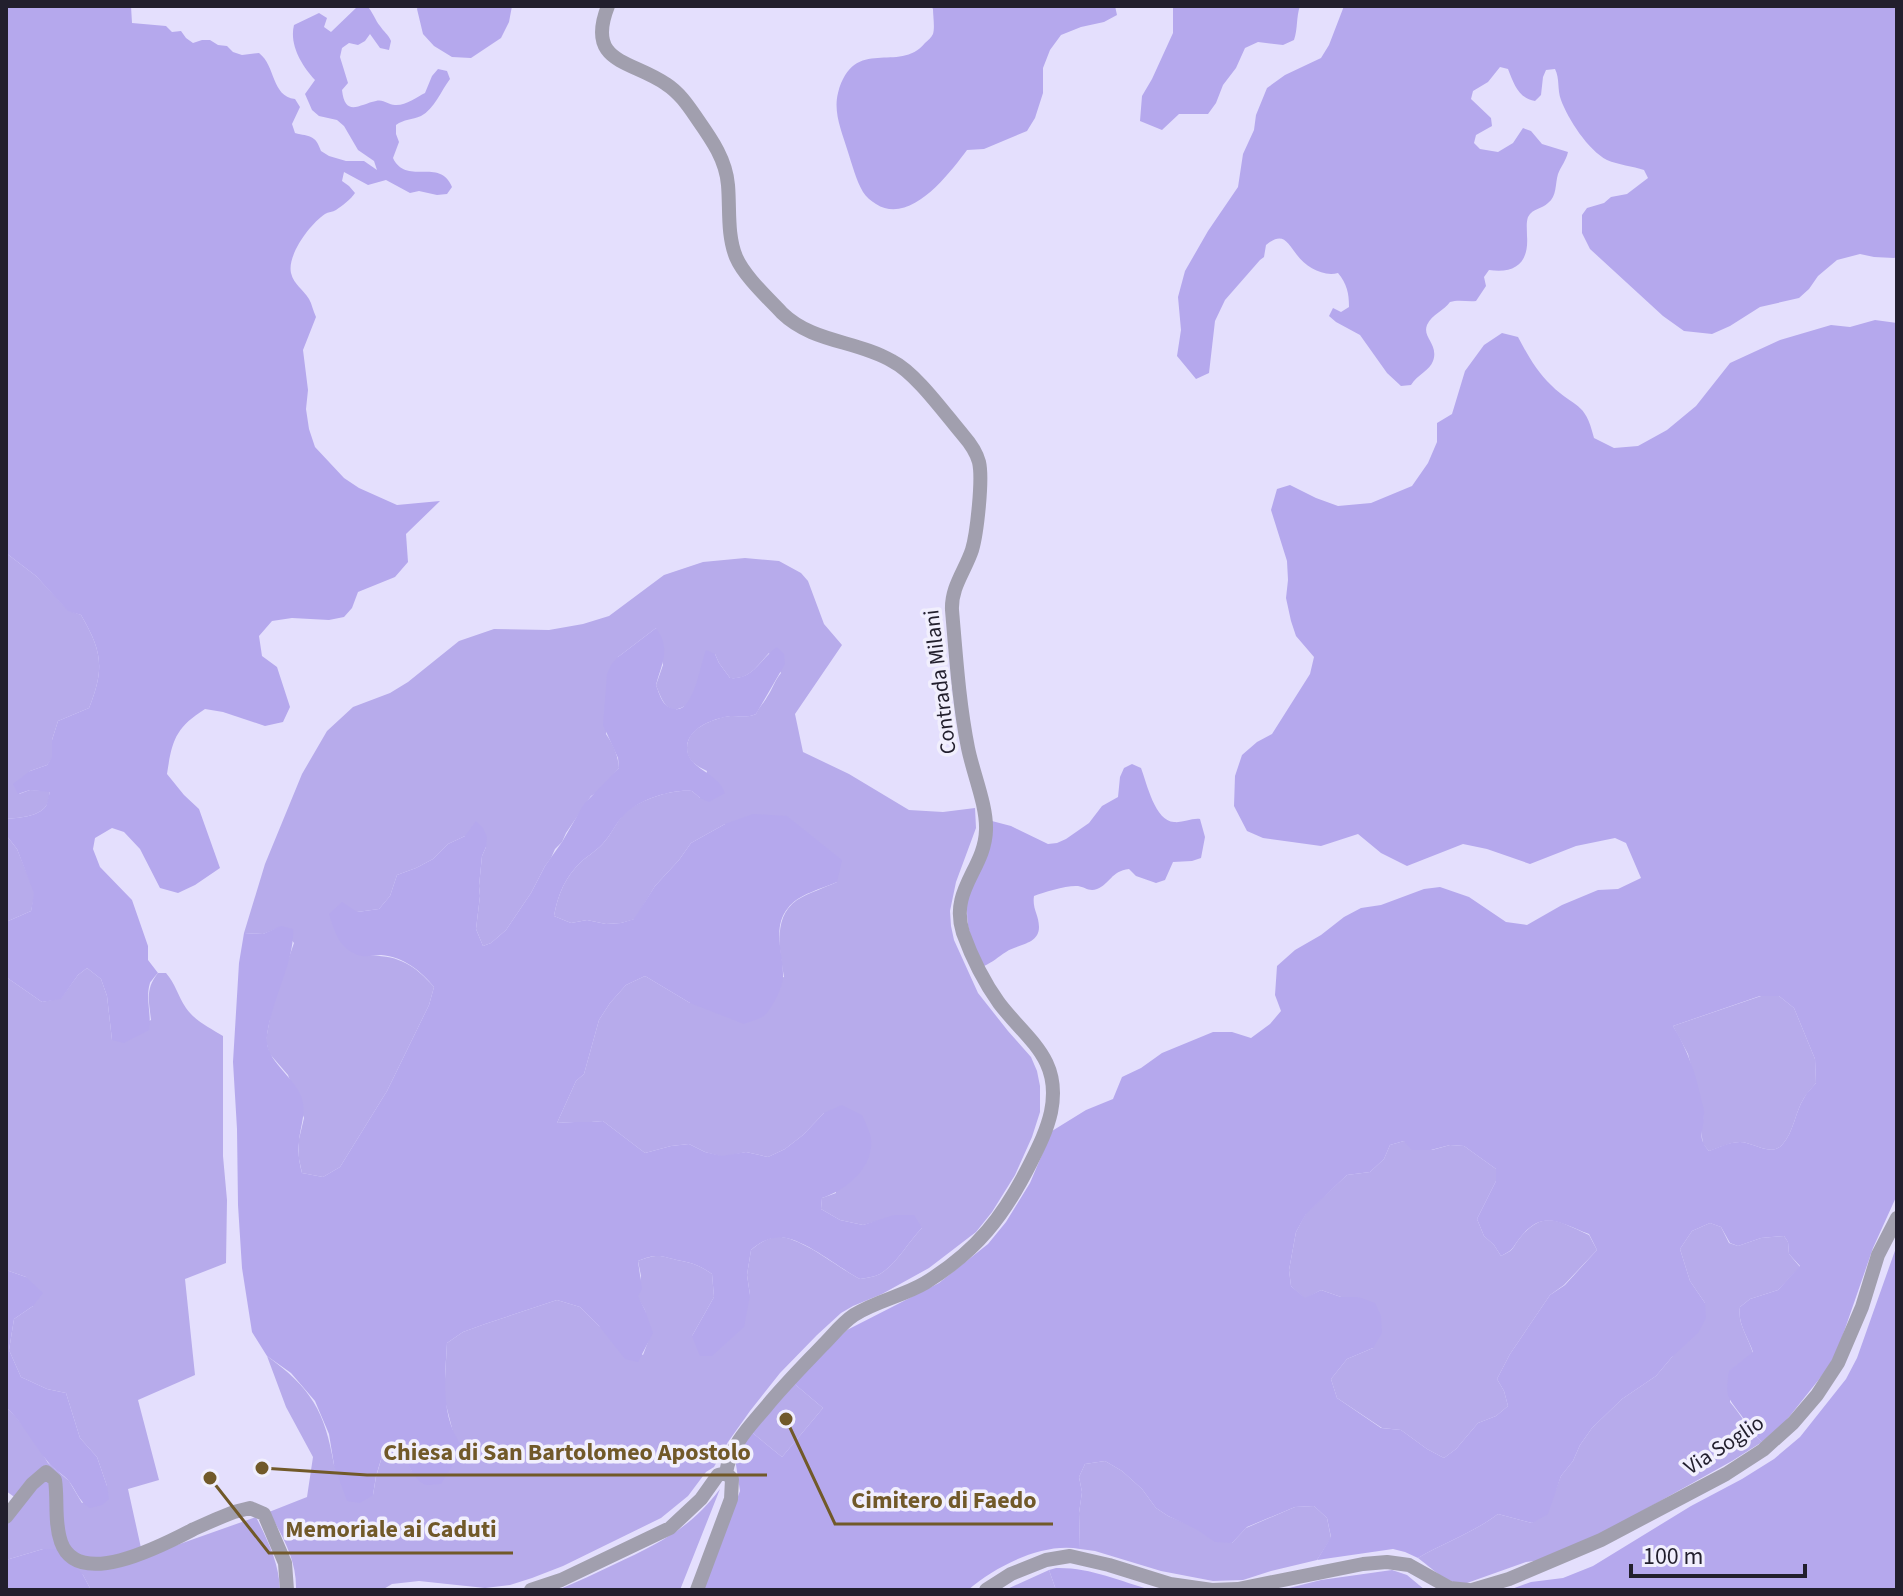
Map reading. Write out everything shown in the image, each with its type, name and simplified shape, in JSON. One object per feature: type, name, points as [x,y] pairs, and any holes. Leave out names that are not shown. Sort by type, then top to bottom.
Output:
[{"type":"street","name":"Contrada Milani","points":[[608,6],[601,32],[607,49],[616,59],[667,84],[686,103],[718,150],[728,184],[730,234],[739,264],[782,312],[800,327],[886,357],[899,365],[971,444],[977,456],[980,475],[973,546],[956,585],[952,610],[967,740],[987,832],[984,846],[963,892],[960,924],[982,978],[1047,1061],[1053,1093],[1047,1127],[1023,1177],[998,1220],[986,1234],[924,1283],[867,1308],[848,1320],[782,1386],[747,1430],[729,1458],[726,1473]]},
{"type":"street","name":"Via Soglio","points":[[1470,1590],[1509,1579],[1601,1540],[1726,1474],[1763,1450],[1793,1423],[1838,1363],[1862,1307],[1878,1255],[1897,1218]]},
{"type":"street","points":[[6,1517],[32,1484],[46,1472],[55,1480],[62,1544],[72,1558],[92,1565],[129,1559],[234,1512],[250,1508],[264,1514],[285,1563],[287,1590]]},
{"type":"street","points":[[531,1590],[561,1580],[670,1528],[701,1499],[718,1475],[726,1473],[732,1479],[731,1499],[697,1590]]},
{"type":"street","points":[[986,1590],[1011,1574],[1046,1560],[1070,1556],[1170,1584],[1212,1590],[1238,1589],[1387,1562],[1409,1565],[1450,1588],[1470,1590]]},
{"type":"shaded area","points":[[6,6],[131,6],[132,23],[166,26],[172,32],[181,31],[193,43],[210,40],[242,55],[259,53],[278,87],[287,97],[295,99],[300,107],[292,124],[295,133],[314,139],[321,151],[329,156],[346,161],[364,161],[377,170],[374,161],[358,150],[344,126],[312,110],[305,94],[315,80],[298,55],[293,40],[294,25],[319,13],[327,18],[324,27],[331,32],[357,7],[367,6],[389,37],[389,50],[380,48],[370,34],[358,45],[349,43],[342,48],[340,57],[348,83],[342,90],[350,107],[379,101],[395,105],[407,103],[425,93],[438,69],[447,71],[450,79],[426,113],[396,125],[399,142],[393,158],[406,170],[431,172],[447,178],[452,187],[447,194],[410,193],[386,180],[368,185],[344,172],[342,181],[355,193],[313,225],[296,249],[291,266],[292,277],[309,299],[316,317],[303,350],[308,390],[306,409],[315,447],[344,478],[397,505],[440,501],[406,534],[408,562],[395,577],[358,592],[352,608],[344,617],[272,621],[259,636],[262,656],[277,667],[290,707],[283,722],[265,726],[205,709],[181,729],[171,753],[167,774],[199,809],[220,868],[178,893],[160,888],[140,849],[124,832],[112,828],[95,838],[93,849],[100,867],[132,900],[148,946],[148,960],[158,973],[150,982],[149,1030],[124,1043],[112,1040],[107,996],[101,979],[87,968],[61,999],[42,1002],[6,977],[6,922],[31,911],[34,893],[17,849],[6,835],[6,819],[38,813],[46,806],[50,792],[30,790],[18,794],[13,784],[30,771],[47,765],[52,757],[52,740],[58,721],[89,708],[97,682],[99,660],[81,615],[68,611],[36,576],[6,553]]},
{"type":"shaded area","points":[[418,6],[512,6],[501,38],[471,58],[452,57],[434,46],[423,34]]},
{"type":"shaded area","points":[[931,6],[1115,6],[1117,15],[1061,35],[1050,50],[1043,68],[1043,93],[1027,131],[984,149],[967,150],[928,194],[902,208],[889,209],[869,199],[858,182],[839,122],[838,93],[845,75],[855,65],[866,60],[903,56],[925,43],[934,31]]},
{"type":"shaded area","points":[[1173,6],[1300,6],[1294,40],[1283,45],[1258,42],[1245,48],[1208,114],[1179,114],[1162,130],[1140,121],[1142,96],[1173,33]]},
{"type":"shaded area","points":[[1344,6],[1897,6],[1897,257],[1860,254],[1837,260],[1799,298],[1760,307],[1712,334],[1684,331],[1663,316],[1590,249],[1582,233],[1582,215],[1587,208],[1604,203],[1611,197],[1627,194],[1648,178],[1644,170],[1607,160],[1586,142],[1564,108],[1555,69],[1546,70],[1541,95],[1535,101],[1521,94],[1508,69],[1500,67],[1488,82],[1473,91],[1471,99],[1491,118],[1492,126],[1476,135],[1474,143],[1480,149],[1498,152],[1513,143],[1523,128],[1531,131],[1542,144],[1568,152],[1558,174],[1553,197],[1528,217],[1523,260],[1513,268],[1489,270],[1484,277],[1486,286],[1476,301],[1450,302],[1429,321],[1426,330],[1434,355],[1429,367],[1411,385],[1401,386],[1387,373],[1360,335],[1329,316],[1333,308],[1341,312],[1349,307],[1347,289],[1338,273],[1327,274],[1310,267],[1287,242],[1277,239],[1266,245],[1264,257],[1225,300],[1215,321],[1209,373],[1196,379],[1177,356],[1181,330],[1178,297],[1185,271],[1238,187],[1243,154],[1267,88],[1285,75],[1321,58]]},
{"type":"shaded area","points":[[1875,320],[1897,323],[1897,1195],[1873,1248],[1838,1349],[1828,1368],[1785,1422],[1762,1442],[1730,1400],[1728,1380],[1729,1371],[1753,1352],[1741,1324],[1740,1307],[1750,1299],[1778,1290],[1800,1266],[1789,1254],[1784,1236],[1761,1238],[1738,1246],[1730,1243],[1721,1227],[1710,1223],[1692,1231],[1680,1249],[1690,1281],[1705,1303],[1706,1318],[1698,1333],[1656,1376],[1622,1399],[1592,1428],[1561,1476],[1548,1514],[1532,1523],[1498,1514],[1418,1558],[1393,1549],[1317,1560],[1331,1537],[1327,1518],[1314,1506],[1295,1507],[1247,1527],[1232,1543],[1215,1542],[1156,1508],[1142,1489],[1105,1461],[1085,1464],[1079,1477],[1082,1492],[1080,1549],[1051,1549],[1021,1558],[992,1572],[968,1590],[703,1590],[740,1491],[735,1458],[749,1430],[782,1457],[823,1408],[791,1381],[847,1330],[939,1283],[988,1244],[1030,1183],[1052,1131],[1086,1110],[1113,1099],[1122,1077],[1162,1053],[1213,1032],[1232,1032],[1251,1038],[1281,1011],[1275,995],[1277,966],[1295,950],[1361,908],[1440,887],[1469,897],[1506,922],[1527,925],[1562,905],[1598,890],[1618,889],[1641,878],[1626,843],[1615,838],[1576,846],[1530,864],[1463,844],[1407,866],[1381,853],[1358,834],[1321,846],[1263,838],[1247,831],[1234,806],[1235,776],[1242,755],[1272,734],[1310,674],[1314,657],[1296,636],[1291,621],[1286,598],[1287,561],[1271,510],[1277,489],[1290,485],[1338,506],[1371,503],[1412,486],[1428,463],[1437,442],[1437,423],[1452,414],[1465,371],[1484,345],[1502,333],[1518,337],[1546,380],[1583,411],[1594,438],[1614,448],[1638,446],[1667,430],[1696,406],[1730,363],[1780,340],[1831,325],[1850,327]],"holes":[[[1760,996],[1779,996],[1794,1008],[1815,1059],[1816,1083],[1801,1104],[1786,1140],[1778,1148],[1773,1150],[1740,1142],[1709,1151],[1702,1138],[1704,1112],[1697,1083],[1687,1053],[1673,1026]],[[1404,1141],[1412,1150],[1464,1146],[1496,1169],[1496,1181],[1477,1219],[1484,1236],[1501,1256],[1512,1249],[1528,1229],[1544,1221],[1560,1223],[1589,1234],[1597,1250],[1565,1285],[1550,1295],[1510,1354],[1497,1379],[1508,1406],[1496,1416],[1478,1423],[1444,1458],[1401,1430],[1381,1428],[1337,1398],[1331,1379],[1347,1359],[1373,1348],[1382,1333],[1381,1316],[1375,1303],[1321,1290],[1305,1298],[1291,1286],[1289,1270],[1296,1232],[1306,1214],[1347,1175],[1370,1172],[1384,1159],[1390,1145]]]},
{"type":"shaded area","points":[[6,553],[36,576],[68,610],[81,615],[97,650],[99,670],[89,708],[58,721],[52,740],[53,757],[47,765],[30,771],[19,794],[30,790],[50,791],[46,806],[33,815],[6,819]]},
{"type":"shaded area","points":[[745,558],[779,561],[801,573],[808,581],[824,624],[842,645],[795,714],[803,752],[849,774],[909,810],[943,812],[975,808],[976,828],[956,882],[950,911],[951,926],[954,940],[978,993],[1031,1057],[1037,1071],[1040,1112],[1032,1137],[1015,1175],[976,1232],[929,1268],[841,1313],[780,1373],[728,1442],[714,1467],[706,1472],[688,1496],[661,1518],[563,1566],[510,1585],[485,1588],[419,1581],[392,1584],[382,1590],[296,1590],[292,1559],[269,1512],[307,1497],[313,1457],[286,1407],[267,1356],[295,1379],[314,1402],[326,1430],[334,1465],[373,1495],[383,1453],[403,1455],[421,1481],[454,1436],[444,1397],[447,1343],[463,1332],[557,1300],[580,1307],[599,1326],[643,1355],[649,1339],[645,1310],[637,1296],[641,1276],[638,1261],[665,1257],[694,1264],[712,1274],[714,1297],[692,1336],[750,1295],[747,1275],[751,1250],[768,1239],[783,1237],[794,1240],[860,1279],[886,1270],[922,1228],[878,1221],[863,1225],[840,1220],[821,1209],[822,1198],[836,1193],[824,1113],[803,1135],[768,1157],[746,1152],[723,1157],[689,1144],[645,1153],[603,1121],[557,1123],[576,1081],[584,1074],[599,1020],[626,985],[645,976],[690,1003],[784,977],[780,936],[789,907],[797,900],[837,882],[725,824],[691,843],[655,886],[635,919],[606,924],[587,920],[571,923],[554,916],[560,893],[571,873],[603,844],[629,810],[646,800],[675,792],[692,791],[700,798],[707,771],[690,759],[688,741],[700,727],[718,719],[756,714],[781,673],[769,653],[752,671],[737,678],[730,678],[715,654],[688,704],[675,709],[663,702],[656,685],[663,665],[656,628],[618,657],[606,734],[615,750],[619,768],[591,796],[506,930],[491,943],[483,946],[476,929],[482,856],[486,847],[465,836],[448,844],[433,859],[397,875],[390,896],[379,909],[357,912],[364,956],[403,962],[434,987],[429,1005],[387,1091],[340,1167],[323,1177],[302,1173],[299,1139],[304,1118],[288,1075],[269,1053],[266,1040],[272,1006],[294,943],[281,927],[263,934],[244,933],[265,864],[302,774],[327,731],[353,707],[390,693],[408,682],[459,641],[494,629],[549,630],[583,624],[609,616],[664,575],[703,562]]},
{"type":"shaded area","points":[[656,628],[664,649],[656,685],[662,700],[671,708],[682,708],[692,696],[706,650],[715,654],[730,678],[745,676],[777,647],[784,654],[785,664],[756,714],[713,720],[696,730],[689,740],[687,749],[691,759],[715,779],[725,793],[709,802],[692,791],[675,792],[655,797],[629,810],[603,844],[571,873],[560,893],[554,916],[571,923],[587,920],[606,924],[634,919],[655,886],[691,843],[725,824],[753,814],[787,816],[842,860],[837,882],[798,899],[783,915],[779,932],[783,979],[778,995],[766,1014],[744,1024],[690,1003],[645,976],[626,985],[599,1020],[584,1074],[576,1081],[557,1123],[603,1121],[645,1153],[689,1144],[722,1156],[746,1152],[768,1157],[803,1135],[824,1113],[842,1105],[862,1115],[870,1136],[871,1150],[857,1176],[822,1198],[821,1209],[840,1220],[863,1225],[894,1215],[914,1215],[922,1228],[886,1270],[860,1279],[794,1240],[774,1238],[761,1242],[751,1250],[747,1275],[750,1295],[744,1327],[712,1356],[700,1356],[692,1336],[714,1297],[712,1274],[694,1264],[660,1256],[638,1261],[642,1289],[638,1296],[653,1333],[638,1362],[625,1359],[580,1307],[557,1300],[463,1332],[447,1343],[445,1384],[447,1411],[463,1448],[441,1484],[422,1483],[403,1455],[383,1453],[373,1495],[360,1503],[347,1501],[334,1465],[329,1434],[315,1401],[291,1373],[267,1356],[252,1332],[242,1268],[233,1062],[239,963],[244,933],[263,934],[281,926],[293,929],[290,954],[269,1023],[267,1044],[302,1100],[299,1161],[302,1173],[323,1177],[340,1167],[387,1091],[429,1005],[434,987],[418,970],[404,962],[381,955],[362,956],[348,950],[336,934],[329,914],[342,902],[357,912],[379,909],[390,896],[397,875],[433,859],[448,844],[465,836],[476,821],[487,837],[482,856],[476,929],[483,946],[506,930],[584,804],[619,768],[618,758],[603,725],[607,674],[618,657]]},
{"type":"shaded area","points":[[1132,764],[1141,768],[1157,809],[1167,820],[1200,819],[1205,837],[1201,858],[1173,862],[1165,880],[1156,883],[1136,876],[1129,869],[1118,872],[1097,889],[1068,887],[1034,896],[1038,933],[1027,943],[984,966],[970,935],[967,898],[988,820],[1011,826],[1048,844],[1057,843],[1089,823],[1102,806],[1118,797],[1120,777],[1124,768]]},
{"type":"shaded area","points":[[6,835],[17,849],[35,893],[31,911],[6,922]]},
{"type":"shaded area","points":[[87,968],[101,979],[107,996],[112,1040],[151,1020],[150,990],[158,973],[166,973],[194,1017],[223,1036],[226,1263],[185,1279],[195,1375],[138,1400],[159,1480],[128,1489],[143,1557],[256,1517],[275,1561],[280,1590],[91,1590],[83,1575],[43,1549],[6,1560],[6,1520],[20,1501],[6,1491],[6,1407],[32,1437],[48,1463],[69,1481],[82,1503],[107,1486],[97,1457],[80,1438],[66,1393],[47,1389],[21,1377],[9,1350],[14,1319],[33,1306],[26,1277],[6,1270],[6,977],[42,1002],[61,998]]},
{"type":"shaded area","points":[[1761,996],[1779,996],[1794,1008],[1815,1059],[1816,1083],[1801,1104],[1786,1140],[1778,1148],[1773,1150],[1740,1142],[1709,1151],[1703,1144],[1701,1130],[1704,1115],[1688,1054],[1673,1026]]},
{"type":"shaded area","points":[[1404,1141],[1432,1150],[1450,1145],[1464,1146],[1496,1169],[1496,1181],[1477,1219],[1484,1236],[1501,1256],[1512,1249],[1536,1223],[1552,1220],[1589,1235],[1597,1250],[1564,1285],[1550,1295],[1510,1354],[1497,1379],[1508,1406],[1496,1416],[1478,1423],[1444,1458],[1401,1430],[1382,1428],[1337,1398],[1331,1379],[1347,1359],[1373,1348],[1358,1297],[1341,1297],[1321,1290],[1305,1299],[1291,1286],[1289,1270],[1296,1232],[1306,1213],[1347,1175],[1370,1172],[1384,1159],[1390,1145]]},
{"type":"shaded area","points":[[1710,1223],[1721,1227],[1729,1243],[1738,1246],[1761,1238],[1784,1236],[1789,1254],[1800,1267],[1778,1290],[1750,1299],[1740,1307],[1741,1324],[1753,1353],[1730,1371],[1730,1402],[1762,1442],[1558,1558],[1526,1562],[1460,1583],[1441,1576],[1418,1558],[1498,1514],[1532,1523],[1554,1494],[1561,1476],[1592,1428],[1622,1399],[1656,1376],[1672,1357],[1705,1303],[1690,1281],[1680,1249],[1692,1231]]},
{"type":"shaded area","points":[[1897,1245],[1897,1590],[1509,1590],[1531,1582],[1563,1578],[1593,1566],[1742,1479],[1774,1459],[1800,1437],[1846,1379],[1857,1358]]},
{"type":"shaded area","points":[[6,1270],[26,1277],[43,1293],[33,1306],[14,1319],[9,1350],[21,1377],[47,1389],[66,1393],[80,1438],[97,1457],[107,1486],[109,1499],[102,1505],[90,1508],[83,1502],[6,1407]]},
{"type":"shaded area","points":[[791,1381],[823,1408],[782,1457],[749,1430]]},
{"type":"shaded area","points":[[1105,1461],[1122,1471],[1142,1489],[1156,1508],[1168,1516],[1232,1543],[1246,1528],[1295,1507],[1314,1506],[1327,1518],[1331,1538],[1317,1560],[1243,1580],[1213,1581],[1161,1571],[1080,1549],[1082,1492],[1079,1477],[1085,1464]]},
{"type":"shaded area","points":[[720,1489],[680,1590],[558,1590],[673,1534],[709,1503]]},
{"type":"shaded area","points":[[43,1549],[62,1550],[91,1590],[6,1590],[6,1560]]},
{"type":"shaded area","points":[[1049,1570],[1056,1590],[1005,1590]]},
{"type":"shaded area","points":[[1049,1570],[1092,1572],[1151,1590],[1056,1590]]},
{"type":"shaded area","points":[[1392,1570],[1407,1575],[1425,1590],[1281,1590],[1321,1580]]},
{"type":"place","name":"Cimitero di Faedo","points":[[786,1419]]},
{"type":"place","name":"Chiesa di San Bartolomeo Apostolo","points":[[262,1468]]},
{"type":"place","name":"Memoriale ai Caduti","points":[[210,1478]]}]
